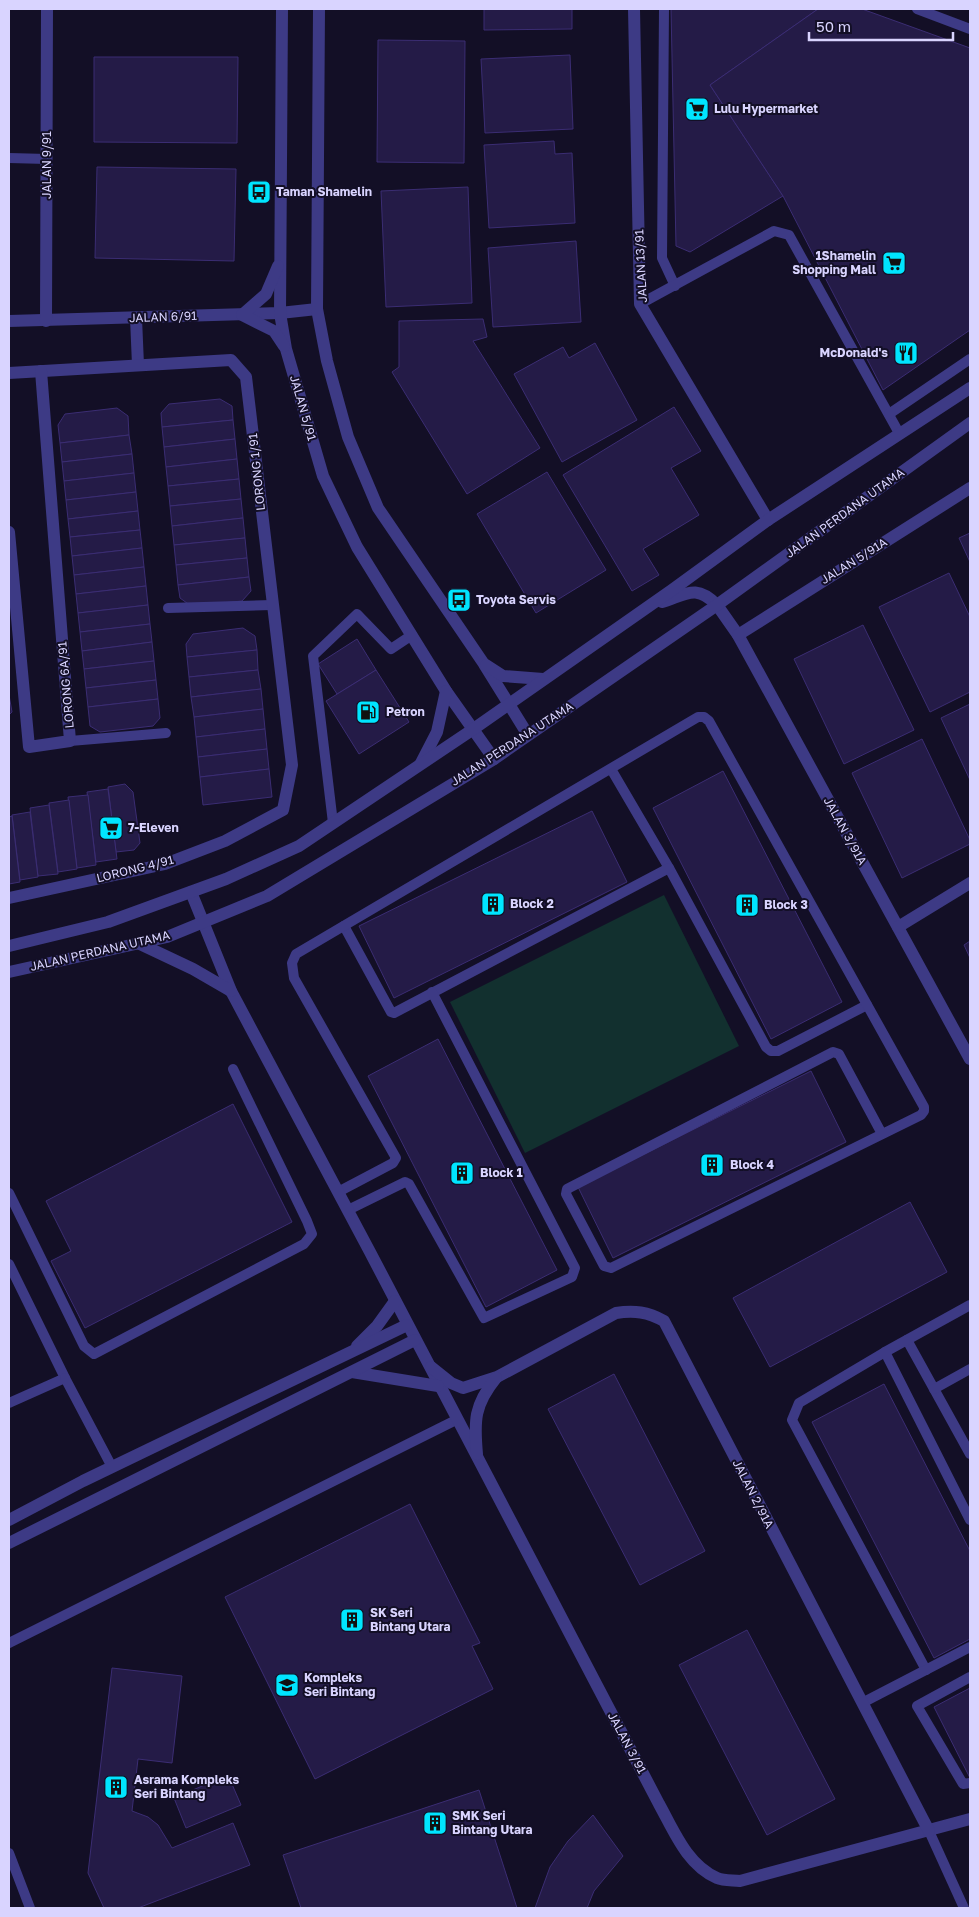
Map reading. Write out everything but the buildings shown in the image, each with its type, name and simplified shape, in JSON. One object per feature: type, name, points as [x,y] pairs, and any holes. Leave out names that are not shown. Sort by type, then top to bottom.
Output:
[{"type":"street","name":"JALAN 9/91","points":[[46,321],[47,9]]},
{"type":"street","name":"JALAN 5/91","points":[[282,9],[280,313],[286,349],[323,476],[357,548],[446,691],[494,759]]},
{"type":"street","points":[[319,9],[317,309],[327,361],[348,437],[378,508],[484,664],[528,735]]},
{"type":"street","name":"JALAN 13/91","points":[[634,9],[640,304],[768,520]]},
{"type":"street","points":[[280,262],[266,294],[242,314],[274,331],[286,349]]},
{"type":"street","name":"JALAN 6/91","points":[[9,321],[280,313],[317,309]]},
{"type":"street","points":[[136,318],[138,365]]},
{"type":"street","name":"LORONG 1/91","points":[[9,373],[231,360],[246,378],[292,765],[283,810]]},
{"type":"street","name":"LORONG 6A/91","points":[[9,532],[29,747],[70,741],[41,371]]},
{"type":"street","points":[[508,703],[768,520],[970,388]]},
{"type":"street","name":"JALAN PERDANA UTAMA","points":[[9,972],[167,937],[268,896],[494,759],[717,605],[970,423]]},
{"type":"street","name":"JALAN 5/91A","points":[[738,635],[970,488]]},
{"type":"street","points":[[647,606],[696,592],[706,594],[717,605]]},
{"type":"street","name":"JALAN 3/91A","points":[[717,605],[738,635],[970,1059]]},
{"type":"street","points":[[484,664],[503,676],[543,679]]},
{"type":"street","points":[[420,765],[437,732],[446,691]]},
{"type":"street","name":"JALAN PERDANA UTAMA","points":[[9,946],[108,922],[191,892],[299,846],[472,730],[508,703]]},
{"type":"street","name":"LORONG 4/91","points":[[9,898],[165,864],[224,840],[283,810]]},
{"type":"street","points":[[898,927],[970,883]]},
{"type":"street","name":"JALAN 3/91","points":[[191,892],[231,991],[348,1210],[438,1386],[658,1804],[698,1868],[719,1879],[740,1881],[970,1819]]},
{"type":"street","points":[[138,943],[193,969],[231,991]]},
{"type":"street","points":[[344,1357],[377,1326],[395,1301]]},
{"type":"street","name":"JALAN 2/91A","points":[[427,1364],[451,1383],[463,1388],[497,1377],[616,1314],[631,1310],[651,1314],[664,1321],[929,1831]]},
{"type":"street","points":[[9,1520],[112,1467],[344,1357],[407,1325]]},
{"type":"street","points":[[9,1543],[415,1340]]},
{"type":"street","points":[[352,1372],[438,1386]]},
{"type":"street","name":"JALAN 2/91A","points":[[478,1459],[476,1411],[484,1393],[497,1377]]},
{"type":"lane","points":[[664,9],[662,258],[675,286]]},
{"type":"lane","points":[[917,9],[970,29]]},
{"type":"lane","points":[[9,158],[47,159]]},
{"type":"lane","points":[[640,304],[774,231],[790,235],[899,433]]},
{"type":"lane","points":[[889,414],[970,359]]},
{"type":"lane","points":[[168,608],[272,605]]},
{"type":"lane","points":[[334,823],[313,656],[357,614],[390,649],[412,634]]},
{"type":"lane","points":[[338,1192],[396,1161],[294,978],[292,963],[296,954],[698,717],[704,717],[709,720],[924,1107],[921,1115],[611,1268],[604,1266],[566,1194],[567,1189],[833,1052],[839,1054],[882,1134]]},
{"type":"lane","points":[[70,741],[166,733]]},
{"type":"lane","points":[[611,769],[669,868],[766,1047],[771,1051],[778,1051],[868,1004]]},
{"type":"lane","points":[[344,926],[390,1012],[394,1013],[669,868]]},
{"type":"lane","points":[[348,1210],[404,1182],[409,1184],[484,1318],[572,1277],[575,1273],[571,1260],[432,992]]},
{"type":"lane","points":[[9,1193],[84,1346],[94,1354],[304,1244],[312,1234],[233,1069]]},
{"type":"lane","points":[[9,1264],[65,1378],[112,1467]]},
{"type":"lane","points":[[926,1670],[792,1420],[798,1403],[884,1352],[970,1305]]},
{"type":"lane","points":[[907,1340],[970,1454]]},
{"type":"lane","points":[[884,1352],[970,1520]]},
{"type":"lane","points":[[934,1389],[970,1368]]},
{"type":"lane","points":[[9,1403],[65,1378]]},
{"type":"lane","points":[[9,1643],[456,1420]]},
{"type":"lane","points":[[862,1703],[970,1647]]},
{"type":"lane","points":[[970,1677],[917,1706],[963,1784],[970,1783]]},
{"type":"lane","points":[[929,1831],[964,1908]]},
{"type":"lane","points":[[9,1853],[30,1908]]},
{"type":"green space","points":[[664,895],[739,1046],[525,1153],[450,1002]]},
{"type":"place","name":"Lulu Hypermarket","points":[[697,109]]},
{"type":"place","name":"Taman Shamelin","points":[[259,192]]},
{"type":"place","name":"1Shamelin Shopping Mall","points":[[894,263]]},
{"type":"place","name":"McDonald's","points":[[906,353]]},
{"type":"place","name":"Toyota Servis","points":[[459,600]]},
{"type":"place","name":"Petron","points":[[368,712]]},
{"type":"place","name":"7-Eleven","points":[[111,828]]},
{"type":"place","name":"Block 2","points":[[493,904]]},
{"type":"place","name":"Block 3","points":[[747,905]]},
{"type":"place","name":"Block 4","points":[[712,1165]]},
{"type":"place","name":"Block 1","points":[[462,1173]]},
{"type":"place","name":"SK Seri Bintang Utara","points":[[352,1620]]},
{"type":"place","name":"Kompleks Seri Bintang","points":[[287,1685]]},
{"type":"place","name":"Asrama Kompleks Seri Bintang","points":[[116,1787]]},
{"type":"place","name":"SMK Seri Bintang Utara","points":[[435,1823]]}]
